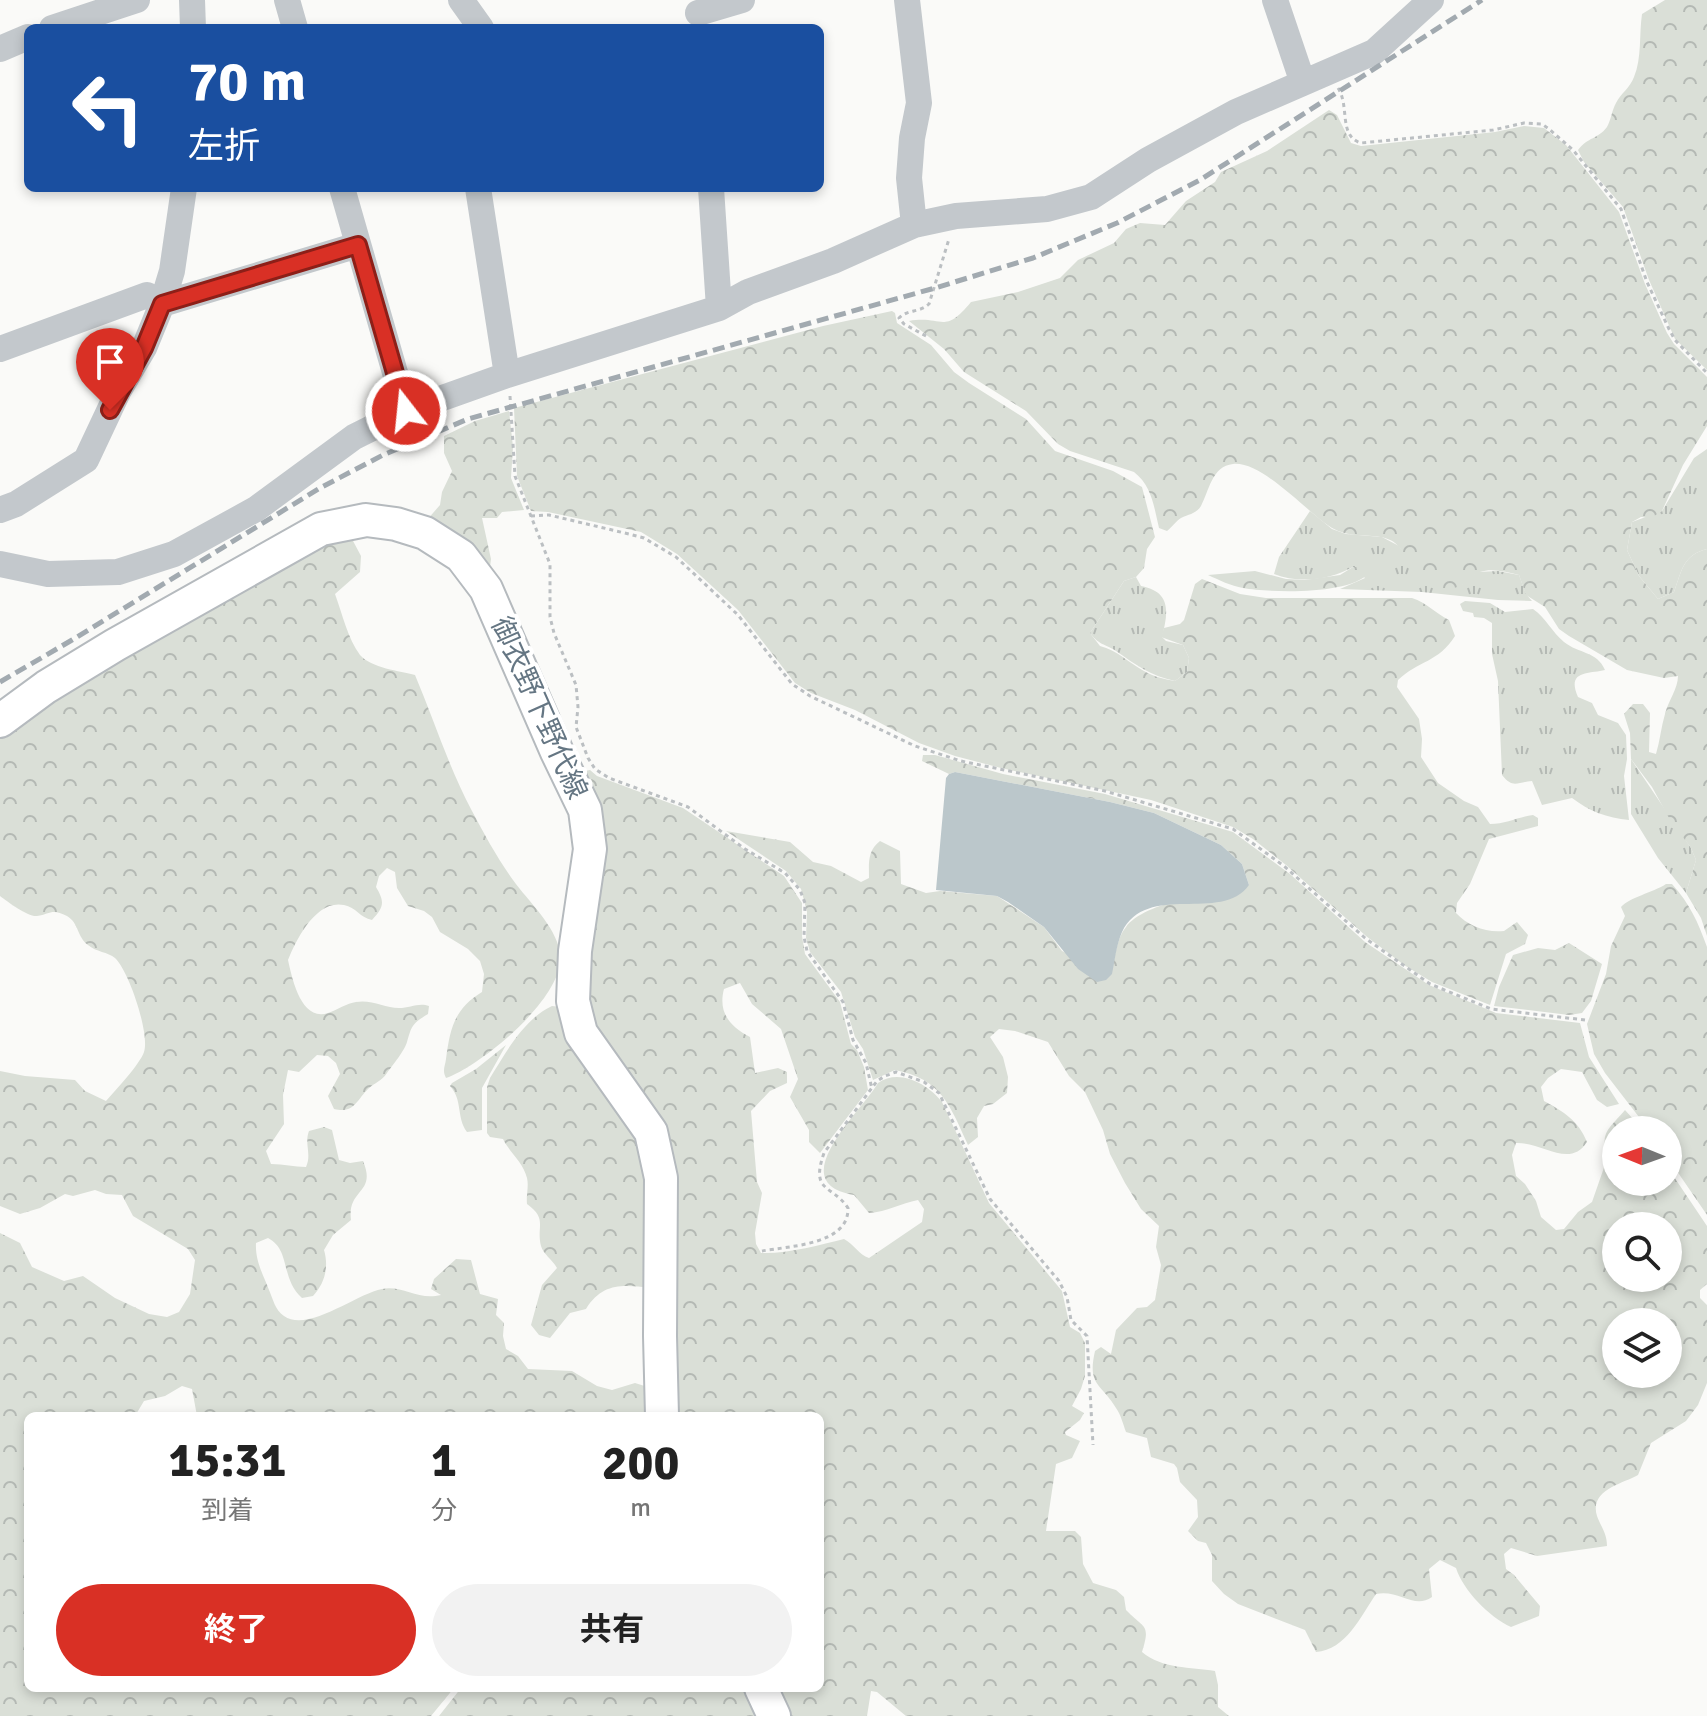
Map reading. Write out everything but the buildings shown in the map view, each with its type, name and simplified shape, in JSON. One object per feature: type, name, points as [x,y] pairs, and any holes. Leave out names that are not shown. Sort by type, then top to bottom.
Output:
[{"type":"main road","name":"御衣野下野代線","points":[[0,721],[46,687],[115,645],[321,529],[366,520],[396,524],[425,533],[461,556],[486,589],[585,810],[590,849],[575,951],[573,1001],[581,1033],[651,1132],[661,1178],[662,1412]]},
{"type":"main road","points":[[763,1692],[774,1716]]},
{"type":"street","points":[[64,24],[137,0]]},
{"type":"street","points":[[192,0],[193,24]]},
{"type":"street","points":[[287,0],[294,24]]},
{"type":"street","points":[[461,0],[478,24]]},
{"type":"street","points":[[692,14],[742,0]]},
{"type":"street","points":[[907,0],[919,103],[909,178],[914,225]]},
{"type":"street","points":[[1275,0],[1303,83]]},
{"type":"street","points":[[0,564],[48,574],[118,572],[174,554],[256,509],[354,437],[406,411],[507,375],[719,308],[748,292],[833,261],[914,225],[956,216],[1047,209],[1091,197],[1148,160],[1236,112],[1374,52],[1431,0]]},
{"type":"street","points":[[0,49],[24,39]]},
{"type":"street","points":[[0,510],[16,504],[86,460],[118,392],[144,348],[162,304],[172,271],[183,192]]},
{"type":"street","points":[[343,192],[406,411]]},
{"type":"street","points":[[479,192],[507,375]]},
{"type":"street","points":[[711,192],[719,308]]},
{"type":"street","points":[[0,349],[147,295],[162,304],[358,245]]},
{"type":"path","points":[[1303,83],[1319,93],[1337,87],[1344,97],[1347,134],[1361,143],[1493,130],[1524,123],[1542,124],[1549,129],[1573,150],[1621,209],[1647,282],[1669,329],[1675,340],[1707,373]]},
{"type":"path","points":[[926,336],[899,318],[905,311],[924,308],[929,304],[956,216]]},
{"type":"path","points":[[507,375],[512,406],[515,476],[550,564],[550,617],[576,685],[576,727],[588,758],[595,769],[609,778],[688,807],[745,849],[785,873],[800,890],[805,903],[804,937],[807,951],[843,1002],[853,1040],[866,1063],[872,1089]]},
{"type":"path","points":[[531,516],[549,515],[644,538],[676,557],[738,615],[792,684],[810,696],[915,746],[961,761],[1105,791],[1233,829],[1284,866],[1365,938],[1430,984],[1491,1009],[1585,1020]]},
{"type":"path","points":[[762,1251],[828,1238],[842,1229],[848,1208],[824,1187],[819,1175],[819,1167],[831,1142],[885,1076],[896,1072],[924,1082],[939,1093],[990,1199],[1059,1281],[1067,1297],[1071,1320],[1087,1336],[1093,1445]]},
{"type":"green space","points":[[1665,0],[1707,0],[1707,370],[1675,339],[1649,280],[1623,207],[1584,162],[1578,150],[1607,127],[1616,103],[1637,70],[1642,14]]},
{"type":"green space","points":[[1329,110],[1337,115],[1351,143],[1361,146],[1495,132],[1524,126],[1544,128],[1566,145],[1619,212],[1667,333],[1707,377],[1707,426],[1683,465],[1662,511],[1651,518],[1641,517],[1632,522],[1627,550],[1639,576],[1658,599],[1674,592],[1688,559],[1707,549],[1707,936],[1701,918],[1686,893],[1696,860],[1652,787],[1631,759],[1630,733],[1624,714],[1633,704],[1643,704],[1650,713],[1649,752],[1656,754],[1678,676],[1664,678],[1627,670],[1569,636],[1559,629],[1545,607],[1526,595],[1519,575],[1485,571],[1449,589],[1429,585],[1410,574],[1398,545],[1378,536],[1354,535],[1329,526],[1270,478],[1244,465],[1233,464],[1220,469],[1199,509],[1179,519],[1167,531],[1159,528],[1149,490],[1134,472],[1070,451],[1058,444],[1026,411],[964,372],[944,349],[909,321],[948,321],[971,302],[1018,292],[1060,278],[1078,260],[1114,243],[1126,229],[1140,223],[1165,225],[1186,201],[1215,182],[1221,172],[1267,151]]},
{"type":"green space","points":[[892,311],[897,323],[931,345],[954,372],[1026,419],[1055,451],[1113,471],[1142,487],[1155,537],[1147,549],[1144,568],[1136,577],[1124,581],[1090,633],[1100,646],[1144,671],[1175,681],[1187,672],[1189,658],[1183,645],[1161,637],[1164,628],[1184,620],[1195,584],[1202,579],[1240,594],[1266,598],[1412,598],[1449,620],[1455,636],[1449,645],[1398,680],[1397,687],[1419,719],[1421,757],[1438,783],[1478,807],[1490,824],[1533,815],[1538,818],[1538,826],[1489,839],[1470,884],[1457,903],[1456,913],[1472,925],[1484,930],[1504,931],[1517,922],[1528,935],[1525,944],[1506,954],[1490,1005],[1432,982],[1404,965],[1366,936],[1286,865],[1233,827],[1151,800],[1001,768],[919,743],[795,683],[738,610],[677,554],[641,532],[531,511],[517,476],[514,408],[823,326]]},
{"type":"green space","points":[[509,411],[513,447],[511,478],[524,510],[502,512],[497,518],[482,518],[490,567],[426,521],[440,505],[442,492],[452,471],[444,453],[444,436],[475,421]]},
{"type":"green space","points":[[1707,449],[1707,549],[1688,559],[1674,592],[1658,599],[1639,576],[1627,550],[1632,522],[1662,511],[1694,458]]},
{"type":"green space","points":[[1310,511],[1332,529],[1346,534],[1382,537],[1399,546],[1407,557],[1445,588],[1463,584],[1477,572],[1498,571],[1519,575],[1532,601],[1340,589],[1365,578],[1353,567],[1314,579],[1294,579],[1274,574],[1279,557]]},
{"type":"green space","points":[[352,539],[361,556],[360,572],[335,594],[352,641],[360,655],[371,663],[415,675],[456,778],[477,820],[507,872],[553,932],[560,952],[559,969],[551,988],[520,1026],[480,1059],[446,1078],[444,1068],[455,1021],[465,1005],[482,992],[484,974],[480,961],[468,949],[440,932],[432,917],[408,906],[397,888],[395,872],[387,868],[379,876],[376,887],[382,904],[372,920],[344,905],[334,905],[316,914],[302,932],[288,960],[299,997],[311,1011],[328,1013],[362,1001],[399,1008],[425,1005],[429,1006],[428,1014],[413,1025],[404,1049],[385,1076],[346,1110],[334,1109],[328,1096],[340,1074],[336,1063],[328,1056],[317,1055],[299,1072],[288,1070],[283,1095],[284,1124],[266,1151],[271,1164],[306,1167],[309,1131],[324,1127],[332,1130],[339,1160],[350,1163],[363,1161],[366,1180],[353,1202],[351,1220],[333,1235],[324,1250],[325,1274],[313,1296],[302,1298],[295,1290],[280,1250],[268,1238],[256,1243],[260,1267],[278,1311],[294,1320],[306,1320],[382,1289],[397,1289],[425,1296],[441,1295],[431,1289],[434,1279],[456,1259],[471,1260],[480,1294],[498,1299],[496,1315],[504,1323],[506,1349],[518,1356],[528,1369],[572,1371],[597,1386],[612,1390],[635,1383],[651,1388],[654,1412],[196,1412],[192,1389],[182,1386],[165,1396],[144,1401],[137,1412],[24,1412],[24,1692],[451,1692],[431,1716],[0,1716],[0,1233],[20,1243],[32,1267],[64,1281],[83,1276],[115,1298],[149,1314],[167,1317],[179,1312],[190,1294],[195,1260],[188,1249],[133,1216],[122,1195],[95,1190],[73,1196],[65,1194],[40,1208],[20,1214],[0,1206],[0,1071],[75,1080],[85,1091],[106,1101],[138,1063],[145,1043],[137,1003],[115,958],[88,945],[67,916],[54,912],[33,916],[0,896],[0,738],[54,696],[309,544]]},
{"type":"green space","points":[[1353,567],[1368,567],[1369,573],[1345,585],[1310,591],[1243,588],[1208,575],[1255,571],[1305,580],[1340,575]]},
{"type":"green space","points":[[1136,577],[1141,586],[1163,598],[1166,620],[1162,637],[1183,645],[1189,658],[1187,672],[1175,681],[1144,669],[1099,642],[1090,633],[1124,581]]},
{"type":"green space","points":[[1465,601],[1490,603],[1505,612],[1533,609],[1564,642],[1602,664],[1605,670],[1581,675],[1575,682],[1575,688],[1578,697],[1592,703],[1598,715],[1618,723],[1626,735],[1624,776],[1629,820],[1599,813],[1572,798],[1542,805],[1532,781],[1516,784],[1502,775],[1492,623],[1463,611],[1460,604]]},
{"type":"green space","points":[[923,755],[935,755],[1003,774],[1105,794],[1233,832],[1290,874],[1365,942],[1429,985],[1496,1013],[1580,1023],[1589,1057],[1619,1104],[1607,1107],[1597,1100],[1582,1072],[1561,1069],[1548,1078],[1541,1087],[1544,1101],[1570,1117],[1587,1142],[1580,1150],[1564,1154],[1516,1143],[1512,1155],[1516,1176],[1536,1201],[1541,1217],[1556,1230],[1564,1229],[1578,1212],[1592,1202],[1602,1173],[1602,1196],[1682,1196],[1682,1189],[1707,1226],[1707,1284],[1700,1290],[1700,1298],[1707,1305],[1707,1383],[1698,1405],[1686,1421],[1651,1443],[1638,1475],[1608,1489],[1598,1500],[1597,1516],[1607,1546],[1537,1556],[1511,1548],[1504,1554],[1506,1569],[1540,1606],[1539,1616],[1511,1627],[1486,1610],[1471,1594],[1456,1568],[1440,1560],[1429,1569],[1432,1597],[1419,1601],[1392,1594],[1376,1594],[1344,1639],[1327,1650],[1316,1652],[1305,1630],[1238,1604],[1212,1581],[1212,1555],[1206,1543],[1198,1541],[1188,1531],[1198,1517],[1197,1500],[1180,1482],[1174,1464],[1151,1457],[1147,1438],[1126,1432],[1118,1411],[1094,1378],[1095,1351],[1101,1347],[1111,1354],[1116,1330],[1137,1308],[1147,1307],[1155,1300],[1161,1265],[1156,1247],[1159,1226],[1141,1209],[1125,1183],[1085,1092],[1069,1076],[1048,1042],[999,1029],[990,1037],[1003,1057],[1008,1077],[1007,1093],[993,1104],[984,1106],[977,1118],[978,1137],[968,1145],[942,1096],[924,1080],[895,1070],[873,1080],[841,992],[810,952],[806,938],[807,912],[801,889],[786,871],[726,831],[790,842],[813,862],[831,866],[861,882],[869,878],[871,853],[880,841],[900,851],[901,884],[926,893],[940,891],[997,896],[1044,927],[1062,951],[1111,974],[1120,937],[1135,918],[1165,904],[1249,885],[1242,864],[1221,845],[1154,813],[955,772],[949,774],[922,761]]},
{"type":"green space","points":[[1631,759],[1696,860],[1686,893],[1658,858],[1631,814]]},
{"type":"green space","points":[[590,770],[597,776],[683,808],[784,876],[802,903],[805,954],[840,1002],[851,1044],[864,1067],[868,1090],[820,1153],[809,1142],[809,1130],[790,1097],[798,1079],[781,1029],[752,1004],[740,983],[724,989],[723,1005],[727,1018],[750,1037],[755,1073],[778,1068],[787,1072],[787,1083],[770,1091],[751,1111],[757,1182],[762,1193],[755,1233],[761,1253],[792,1251],[844,1239],[869,1258],[922,1222],[924,1209],[918,1200],[869,1213],[854,1195],[833,1188],[825,1177],[825,1162],[832,1145],[878,1083],[895,1077],[904,1078],[921,1084],[936,1095],[989,1203],[1062,1291],[1070,1327],[1080,1333],[1085,1343],[1085,1376],[1072,1406],[1084,1413],[1065,1432],[1080,1441],[1072,1458],[1056,1464],[1046,1531],[1075,1531],[1081,1537],[1083,1564],[1093,1583],[1116,1590],[1124,1597],[1126,1610],[1144,1627],[1146,1636],[1142,1652],[1158,1662],[1215,1671],[1218,1707],[1229,1716],[906,1716],[877,1692],[871,1691],[867,1716],[783,1716],[772,1692],[824,1692],[824,1412],[673,1412],[671,1187],[585,1011],[580,772]]},
{"type":"green space","points":[[1672,884],[1689,906],[1707,947],[1707,1215],[1682,1178],[1682,1116],[1638,1116],[1594,1054],[1587,1024],[1606,974],[1611,946],[1625,916],[1621,907]]},
{"type":"green space","points":[[1569,943],[1602,964],[1591,1001],[1582,1013],[1569,1015],[1494,1006],[1513,955],[1538,948],[1555,950]]},
{"type":"green space","points":[[552,1006],[561,1007],[646,1143],[651,1288],[623,1286],[607,1290],[599,1294],[586,1309],[570,1313],[550,1338],[539,1335],[531,1325],[542,1285],[557,1268],[541,1246],[539,1219],[527,1204],[528,1181],[523,1167],[503,1139],[490,1137],[487,1133],[487,1087],[516,1037],[533,1019]]},
{"type":"green space","points":[[506,1045],[482,1088],[482,1130],[467,1132],[457,1097],[450,1086]]},
{"type":"green space","points":[[458,1692],[747,1692],[758,1716],[439,1716]]},
{"type":"shaded area","points":[[955,772],[1154,813],[1221,845],[1242,864],[1249,885],[1237,896],[1221,902],[1166,905],[1133,917],[1120,937],[1112,974],[1106,980],[1097,982],[1078,969],[1044,927],[1008,902],[997,896],[936,890],[946,778]]},
{"type":"railway","points":[[0,682],[320,488],[383,455],[468,419],[935,288],[1033,258],[1117,223],[1200,180],[1482,0]]},
{"type":"route","points":[[110,410],[144,348],[162,304],[358,245],[406,411]]}]
